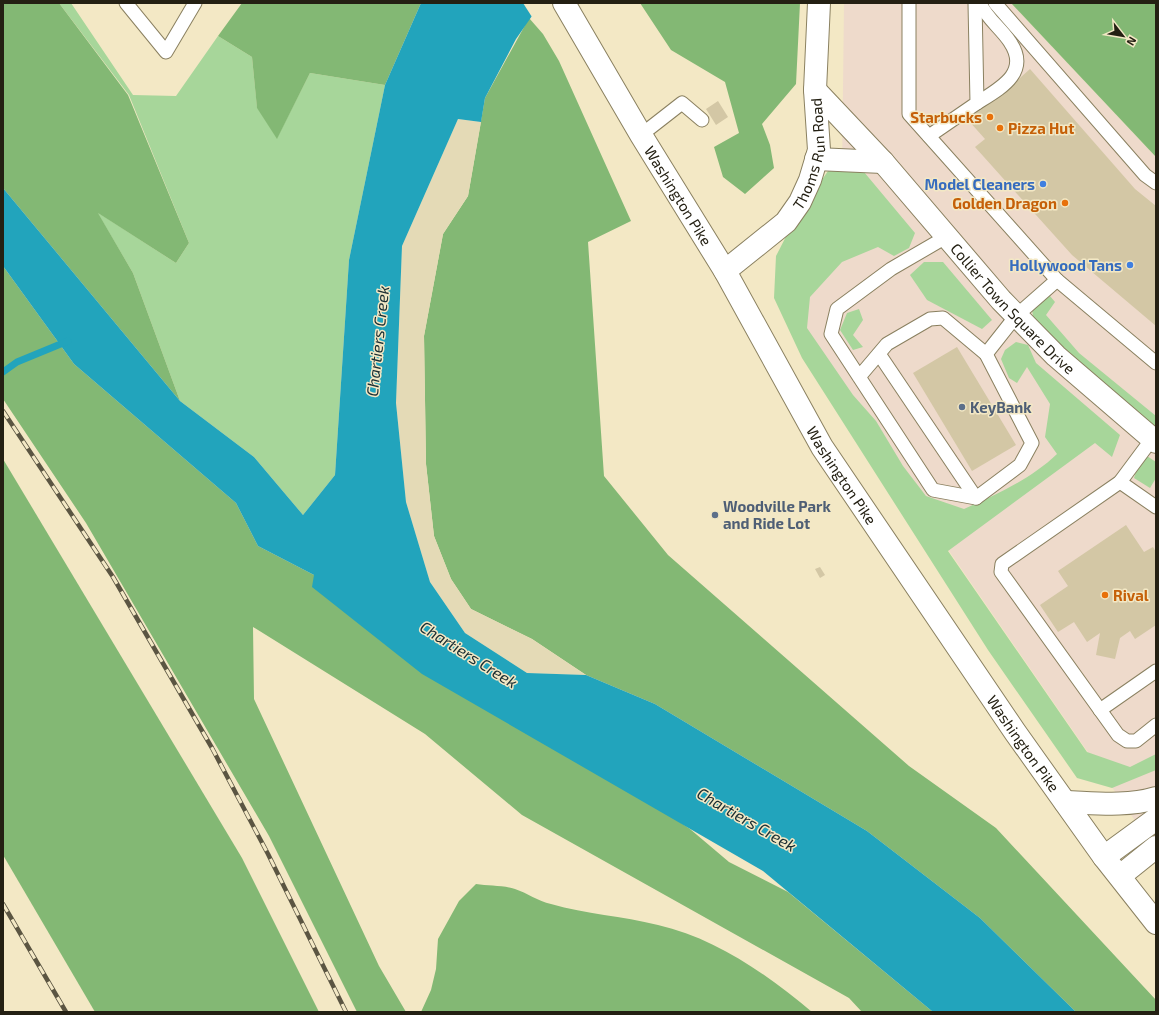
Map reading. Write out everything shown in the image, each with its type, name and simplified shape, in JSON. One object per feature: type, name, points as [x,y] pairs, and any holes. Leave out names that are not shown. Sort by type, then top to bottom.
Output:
[{"type":"main road","name":"Thoms Run Road","points":[[725,271],[786,222],[808,186],[819,150],[815,90],[819,3]]},
{"type":"main road","name":"Washington Pike","points":[[566,5],[641,134],[725,271],[822,448],[1015,732],[1104,857],[1156,923]]},
{"type":"main road","name":"Collier Town Square Drive","points":[[815,90],[883,162],[946,237],[1016,316],[1056,356],[1154,441]]},
{"type":"main road","points":[[816,159],[883,162]]},
{"type":"main road","points":[[1065,802],[1115,804],[1142,802],[1156,798]]},
{"type":"main road","points":[[1104,857],[1156,818]]},
{"type":"main road","points":[[1120,876],[1156,847]]},
{"type":"lane","points":[[126,3],[166,52],[195,3]]},
{"type":"lane","points":[[909,3],[909,114],[1057,280],[1156,363]]},
{"type":"lane","points":[[974,3],[977,103]]},
{"type":"lane","points":[[929,136],[1010,81],[1017,66],[1017,55],[1011,42],[984,13],[980,3]]},
{"type":"lane","points":[[995,3],[1145,175],[1156,183]]},
{"type":"lane","points":[[641,134],[682,103],[702,120]]},
{"type":"lane","points":[[860,377],[887,344],[930,319],[944,318],[986,354],[1032,443],[1020,465],[976,498],[933,490],[831,334],[836,309],[891,269],[946,237]]},
{"type":"lane","points":[[986,354],[1016,316],[1057,280]]},
{"type":"lane","points":[[879,354],[976,498]]},
{"type":"lane","points":[[1154,441],[1120,482],[1002,564],[1001,572],[1118,735],[1127,741],[1136,741],[1156,724]]},
{"type":"lane","points":[[1120,482],[1156,507]]},
{"type":"lane","points":[[1100,710],[1156,671]]},
{"type":"shaded area","points":[[844,3],[1011,3],[1156,157],[1156,851],[778,303],[842,173]]},
{"type":"green space","points":[[3,3],[59,3],[128,95],[189,243],[176,263],[98,213],[133,273],[180,401],[3,188]]},
{"type":"green space","points":[[59,3],[71,3],[133,95],[176,96],[218,36],[252,57],[257,107],[277,138],[310,73],[385,85],[349,260],[335,475],[303,515],[254,457],[180,401],[133,273],[97,212],[176,263],[189,243],[129,95]]},
{"type":"green space","points":[[242,3],[421,3],[385,85],[310,73],[277,139],[257,108],[252,57],[218,36]]},
{"type":"green space","points":[[640,3],[800,3],[796,84],[762,124],[770,145],[774,168],[745,194],[723,177],[714,147],[739,133],[725,82],[671,50]]},
{"type":"green space","points":[[1011,3],[1156,4],[1156,157]]},
{"type":"green space","points":[[529,18],[543,34],[559,61],[631,221],[588,242],[604,476],[668,555],[909,766],[996,828],[1156,1000],[1156,1012],[1076,1012],[980,918],[867,831],[655,704],[586,675],[532,639],[471,609],[451,579],[434,536],[426,464],[424,336],[443,234],[468,196],[485,98]]},
{"type":"green space","points":[[828,171],[864,172],[915,233],[909,248],[894,256],[878,247],[842,262],[810,297],[807,328],[853,395],[876,421],[903,466],[926,496],[964,509],[1001,492],[1025,478],[1057,454],[1045,437],[1050,404],[1027,367],[1017,383],[1009,378],[1001,359],[1005,350],[1016,342],[1028,345],[1036,363],[1120,435],[1112,457],[1095,443],[948,551],[1087,752],[1130,767],[1156,754],[1156,770],[1112,788],[1077,778],[988,650],[802,358],[774,298],[776,256],[795,219]]},
{"type":"green space","points":[[924,262],[943,262],[992,320],[982,329],[927,300],[910,275]]},
{"type":"green space","points":[[3,266],[74,364],[236,503],[258,546],[314,575],[690,829],[729,862],[788,892],[933,1012],[862,1012],[849,998],[522,815],[425,734],[253,627],[254,699],[379,966],[406,1012],[357,1012],[269,836],[86,523],[3,399]]},
{"type":"green space","points":[[1046,296],[1050,296],[1055,302],[1046,315],[1079,353],[1156,416],[1156,429],[1109,393],[1034,322],[1032,310]]},
{"type":"green space","points":[[859,309],[863,320],[853,335],[863,347],[853,350],[840,330],[847,313]]},
{"type":"green space","points":[[1147,456],[1156,462],[1156,478],[1150,488],[1134,478],[1138,465]]},
{"type":"green space","points":[[3,459],[242,858],[319,1012],[95,1012],[3,855]]},
{"type":"green space","points":[[476,884],[510,888],[551,904],[658,925],[700,939],[720,948],[759,971],[812,1012],[421,1012],[431,990],[436,969],[438,939],[459,901]]},
{"type":"sand","points":[[458,119],[481,122],[468,196],[443,234],[424,336],[426,464],[434,536],[451,579],[471,609],[532,639],[586,675],[527,673],[465,633],[430,582],[406,502],[396,403],[402,246]]},
{"type":"water","name":"Chartiers Creek","points":[[421,3],[541,3],[516,39],[485,98],[481,122],[458,119],[402,246],[396,403],[406,502],[430,582],[465,633],[527,673],[586,675],[655,704],[867,831],[980,918],[1076,1012],[933,1012],[763,871],[422,674],[312,587],[314,575],[258,546],[236,503],[74,364],[3,266],[3,188],[180,401],[254,457],[303,515],[335,475],[349,260],[385,85]]},
{"type":"pier","points":[[523,3],[543,3],[532,17]]},
{"type":"building","points":[[1030,69],[1135,189],[1156,206],[1156,326],[1072,255],[975,147],[985,139],[968,120],[993,98],[995,100]]},
{"type":"building","points":[[718,101],[728,117],[716,125],[706,109]]},
{"type":"building","points":[[957,347],[1016,445],[972,471],[913,373]]},
{"type":"building","name":"Rival","points":[[1126,525],[1144,552],[1153,547],[1156,552],[1156,625],[1135,639],[1130,631],[1120,638],[1115,659],[1096,655],[1100,633],[1087,642],[1074,622],[1058,632],[1040,605],[1068,586],[1058,571]]},
{"type":"building","points":[[820,567],[825,575],[820,578],[815,569]]},
{"type":"waterway","points":[[3,372],[17,362],[68,341]]},
{"type":"railway","points":[[3,411],[113,577],[212,748],[268,854],[346,1012]]},
{"type":"railway","points":[[3,904],[66,1012]]},
{"type":"place","name":"Starbucks","points":[[990,117]]},
{"type":"place","name":"Pizza Hut","points":[[1000,128]]},
{"type":"place","name":"Model Cleaners","points":[[1043,184]]},
{"type":"place","name":"Golden Dragon","points":[[1065,203]]},
{"type":"place","name":"Hollywood Tans","points":[[1130,265]]},
{"type":"place","name":"KeyBank","points":[[962,407]]},
{"type":"place","name":"Woodville Park and Ride Lot","points":[[715,515]]},
{"type":"place","name":"Rival","points":[[1105,595]]}]
